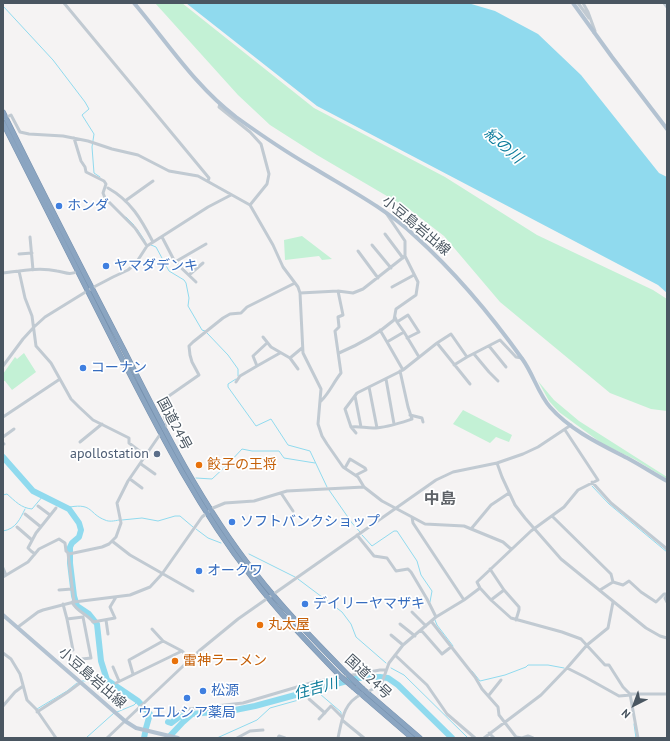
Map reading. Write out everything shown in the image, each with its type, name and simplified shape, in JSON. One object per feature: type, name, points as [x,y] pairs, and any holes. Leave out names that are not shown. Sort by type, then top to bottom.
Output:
[{"type":"highway","name":"国道24号","points":[[3,112],[4,118],[90,289],[160,434],[246,570],[268,598],[307,642],[340,676],[412,738]]},
{"type":"highway","name":"国道24号","points":[[3,123],[78,271],[90,289],[209,512],[255,574],[314,640],[364,690],[420,738]]},
{"type":"main road","name":"小豆島岩出線","points":[[134,3],[204,89],[220,104],[263,136],[384,211],[413,234],[458,278],[522,358],[550,406],[571,425],[594,440],[667,481]]},
{"type":"main road","points":[[573,3],[667,129]]},
{"type":"main road","name":"小豆島岩出線","points":[[3,615],[125,721],[136,728],[176,737]]},
{"type":"street","points":[[64,3],[209,178],[208,181]]},
{"type":"street","points":[[578,3],[590,19]]},
{"type":"street","points":[[582,3],[595,31],[594,33]]},
{"type":"street","points":[[664,3],[667,7]]},
{"type":"street","points":[[220,104],[219,108],[250,132],[261,144],[269,174],[267,184],[250,205]]},
{"type":"street","points":[[4,118],[11,115],[20,132],[63,136],[88,141],[112,149],[138,155],[169,171],[198,176],[250,205],[283,267],[297,284],[300,293],[302,348],[321,389],[321,401],[318,418],[320,431],[327,444],[344,468],[356,476],[364,487],[382,501],[425,524],[464,526],[503,542],[511,549]]},
{"type":"street","points":[[74,138],[86,172],[104,181],[106,184],[103,193],[105,198],[135,228],[147,246]]},
{"type":"street","points":[[125,200],[153,181]]},
{"type":"street","points":[[108,188],[119,194],[141,217],[153,242]]},
{"type":"street","points":[[3,366],[34,327],[45,317],[90,289],[128,270],[136,263],[147,246],[208,207],[231,195]]},
{"type":"street","points":[[300,293],[338,291],[353,293],[363,289],[404,257],[405,241],[384,211]]},
{"type":"street","points":[[339,353],[360,344],[387,326],[394,320],[396,309],[416,295],[418,282],[414,274],[404,257],[385,234]]},
{"type":"street","points":[[30,237],[33,270]]},
{"type":"street","points":[[162,237],[175,262],[196,282]]},
{"type":"street","points":[[175,262],[206,244]]},
{"type":"street","points":[[372,245],[391,268]]},
{"type":"street","points":[[358,251],[378,278]]},
{"type":"street","points":[[19,254],[32,253]]},
{"type":"street","points":[[189,275],[203,263]]},
{"type":"street","points":[[3,273],[33,270],[57,271],[68,274],[78,271]]},
{"type":"street","points":[[19,271],[34,327],[36,346],[51,363],[71,399],[93,420],[110,427],[128,438],[129,443],[146,456]]},
{"type":"street","points":[[392,287],[414,274]]},
{"type":"street","points":[[68,552],[71,554],[102,547],[116,537],[121,523],[117,503],[130,479],[167,424],[163,416],[166,398],[199,375],[192,362],[189,346],[230,314],[241,313],[247,307],[295,283]]},
{"type":"street","points":[[321,401],[329,393],[333,382],[341,373],[336,331],[339,327],[338,317],[343,315],[338,291]]},
{"type":"street","points":[[398,322],[408,315],[419,332],[408,338]]},
{"type":"street","points":[[395,317],[419,357]]},
{"type":"street","points":[[350,427],[377,428],[412,419],[402,370],[380,330]]},
{"type":"street","points":[[387,342],[404,332]]},
{"type":"street","points":[[356,433],[350,427],[345,409],[357,393],[402,370],[451,334],[467,357]]},
{"type":"street","points":[[263,337],[270,347],[290,358],[298,369]]},
{"type":"street","points":[[454,365],[500,340],[516,357],[522,358]]},
{"type":"street","points":[[257,366],[253,356],[267,343]]},
{"type":"street","points":[[437,343],[470,384]]},
{"type":"street","points":[[489,346],[506,367]]},
{"type":"street","points":[[290,358],[302,348]]},
{"type":"street","points":[[236,382],[240,376],[280,353]]},
{"type":"street","points":[[474,354],[498,381]]},
{"type":"street","points":[[3,417],[60,378]]},
{"type":"street","points":[[386,379],[394,424]]},
{"type":"street","points":[[369,387],[377,428]]},
{"type":"street","points":[[355,396],[361,427]]},
{"type":"street","points":[[410,415],[422,418],[423,422]]},
{"type":"street","points":[[80,442],[102,424]]},
{"type":"street","points":[[107,738],[190,659],[238,620],[436,480],[453,472],[497,463],[523,454],[538,447],[571,425]]},
{"type":"street","points":[[3,437],[14,429]]},
{"type":"street","points":[[565,430],[598,480],[578,490],[564,507],[534,529],[477,582],[480,588],[491,600],[512,618],[581,639],[605,664],[610,664],[623,687],[630,695],[638,738]]},
{"type":"street","points":[[344,468],[350,459],[365,468],[366,470],[356,476]]},
{"type":"street","points":[[497,463],[509,493],[524,518],[561,559],[646,628],[660,636],[667,638]]},
{"type":"street","points":[[141,464],[155,474]]},
{"type":"street","points":[[130,479],[142,488]]},
{"type":"street","points":[[592,482],[611,503],[667,550]]},
{"type":"street","points":[[18,627],[38,612],[63,604],[130,595],[150,587],[162,574],[202,517],[225,502],[254,501],[287,491],[364,487]]},
{"type":"street","points":[[281,493],[293,511]]},
{"type":"street","points":[[471,529],[491,505],[509,493]]},
{"type":"street","points":[[38,506],[50,515]]},
{"type":"street","points":[[35,554],[28,548],[41,527],[56,508]]},
{"type":"street","points":[[25,514],[41,527]]},
{"type":"street","points":[[552,516],[611,574],[613,582]]},
{"type":"street","points":[[412,517],[413,523],[418,532],[464,600]]},
{"type":"street","points":[[17,527],[32,540]]},
{"type":"street","points":[[357,535],[374,556],[387,558],[396,571],[408,570],[411,572],[436,617]]},
{"type":"street","points":[[3,568],[4,576],[28,562],[39,549],[60,539],[65,543],[66,551],[68,552],[75,608],[89,617],[93,622],[115,618],[110,607],[116,597]]},
{"type":"street","points":[[112,541],[121,549],[193,591]]},
{"type":"street","points":[[490,569],[504,590],[519,608],[516,620]]},
{"type":"street","points":[[600,590],[613,582],[623,585],[629,581],[641,592],[656,602],[664,594],[667,595],[665,598],[667,602]]},
{"type":"street","points":[[338,738],[342,718],[349,703],[354,698],[361,695],[364,690],[378,687],[389,662],[403,645],[436,617],[464,600],[480,588]]},
{"type":"street","points":[[58,590],[72,589]]},
{"type":"street","points":[[491,600],[504,590]]},
{"type":"street","points":[[484,738],[541,695],[587,645],[608,628],[613,602]]},
{"type":"street","points":[[63,604],[73,650]]},
{"type":"street","points":[[412,612],[426,626]]},
{"type":"street","points":[[67,619],[83,617],[91,658],[82,659]]},
{"type":"street","points":[[106,620],[108,634]]},
{"type":"street","points":[[431,621],[475,676],[482,689],[489,695],[498,707],[499,715],[516,737],[522,738],[528,736],[533,738]]},
{"type":"street","points":[[400,624],[415,636]]},
{"type":"street","points":[[152,629],[163,641],[182,651],[190,659]]},
{"type":"street","points":[[421,630],[442,654],[451,647]]},
{"type":"street","points":[[391,635],[403,645]]},
{"type":"street","points":[[133,674],[129,660],[163,641]]},
{"type":"street","points":[[113,667],[118,682],[182,651]]},
{"type":"street","points":[[3,653],[11,659],[20,674],[27,700],[56,738]]},
{"type":"street","points":[[395,655],[427,685],[447,714],[475,738]]},
{"type":"street","points":[[567,668],[619,696],[667,694]]},
{"type":"street","points":[[175,713],[189,709],[243,703],[314,682],[376,670],[385,672]]},
{"type":"street","points":[[489,695],[501,680]]},
{"type":"street","points":[[37,712],[80,683]]},
{"type":"street","points":[[3,706],[15,692],[23,686]]},
{"type":"street","points":[[309,698],[325,713]]},
{"type":"street","points":[[319,719],[331,706],[364,738]]},
{"type":"street","points":[[238,738],[250,731],[263,730]]},
{"type":"street","points":[[489,733],[494,738]]},
{"type":"street","points":[[278,738],[280,736],[285,738]]},
{"type":"green space","points":[[155,3],[182,3],[314,108],[445,177],[537,235],[653,290],[667,299],[667,411],[651,409],[610,393],[500,302],[444,236],[409,209],[317,155],[270,125],[238,95]]},
{"type":"green space","points":[[302,236],[332,259],[322,260],[319,256],[285,260],[284,240]]},
{"type":"green space","points":[[24,353],[36,372],[12,390],[5,381],[3,381],[3,374],[15,357],[17,359]]},
{"type":"green space","points":[[538,381],[554,400],[579,421],[667,477],[667,479],[634,459],[604,445],[559,412],[549,401]]},
{"type":"green space","points":[[463,410],[512,435],[509,442],[496,437],[490,443],[453,424]]},
{"type":"water","name":"紀の川","points":[[186,3],[468,3],[495,11],[538,34],[581,75],[659,173],[667,177],[667,293],[658,285],[317,106]]},
{"type":"waterway","points":[[3,6],[53,60],[89,109],[82,115],[94,134],[92,147],[94,173],[100,177]]},
{"type":"waterway","points":[[126,217],[134,225]]},
{"type":"waterway","points":[[137,229],[145,241]]},
{"type":"waterway","points":[[151,245],[156,247],[169,271],[184,280],[186,283],[189,298],[188,306],[202,330],[205,331]]},
{"type":"waterway","points":[[207,333],[228,355],[238,369],[238,376]]},
{"type":"waterway","points":[[236,379],[228,384],[228,387],[256,426],[271,419],[288,445],[310,451],[327,487]]},
{"type":"waterway","points":[[196,478],[212,479],[242,449],[252,451],[279,451],[284,458],[315,463]]},
{"type":"waterway","points":[[3,457],[33,491],[69,509],[79,523],[81,530],[79,537],[70,547],[70,563],[74,596],[77,606],[89,614],[97,624],[101,661],[107,680],[138,701],[150,714],[146,728]]},
{"type":"waterway","points":[[592,486],[609,504],[667,552]]},
{"type":"waterway","points":[[329,490],[360,532]]},
{"type":"waterway","points":[[3,495],[7,494],[21,506],[32,509],[43,496]]},
{"type":"waterway","points":[[69,509],[70,507],[83,506],[107,521],[119,520]]},
{"type":"waterway","points":[[3,531],[14,526],[25,509]]},
{"type":"waterway","points":[[122,520],[142,518],[158,521],[180,516],[193,527]]},
{"type":"waterway","points":[[196,529],[208,538],[221,543]]},
{"type":"waterway","points":[[362,535],[372,546],[394,531],[397,531],[417,561],[421,575],[432,591],[430,602]]},
{"type":"waterway","points":[[249,554],[295,577]]},
{"type":"waterway","points":[[298,579],[342,612],[351,624],[356,637],[386,663]]},
{"type":"waterway","points":[[435,620],[437,625],[453,646]]},
{"type":"waterway","points":[[472,671],[480,681],[505,675],[528,665],[548,665],[564,668]]},
{"type":"waterway","points":[[391,668],[404,675],[468,738]]},
{"type":"waterway","name":"住吉川","points":[[168,738],[192,714],[235,710],[358,678],[380,677],[388,678],[398,685],[452,738]]},
{"type":"waterway","points":[[82,681],[107,680]]},
{"type":"waterway","points":[[37,709],[67,691],[77,683]]},
{"type":"waterway","points":[[217,738],[257,720],[270,708],[320,694],[341,712],[341,715]]},
{"type":"waterway","points":[[117,712],[134,705],[138,701]]},
{"type":"waterway","points":[[86,738],[114,713]]},
{"type":"waterway","points":[[168,722],[171,723],[179,717],[190,715]]},
{"type":"waterway","points":[[634,724],[636,738]]},
{"type":"waterway","points":[[144,738],[145,733]]},
{"type":"place","name":"ホンダ","points":[[59,206]]},
{"type":"place","name":"ヤマダデンキ","points":[[106,266]]},
{"type":"place","name":"コーナン","points":[[83,368]]},
{"type":"place","name":"apollostation","points":[[157,454]]},
{"type":"place","name":"餃子の王将","points":[[199,465]]},
{"type":"place","name":"ソフトバンクショップ","points":[[232,522]]},
{"type":"place","name":"オークワ","points":[[199,571]]},
{"type":"place","name":"デイリーヤマザキ","points":[[305,604]]},
{"type":"place","name":"丸太屋","points":[[260,625]]},
{"type":"place","name":"雷神ラーメン","points":[[175,661]]},
{"type":"place","name":"松源","points":[[203,691]]},
{"type":"place","name":"ウエルシア薬局","points":[[187,698]]},
{"type":"district","name":"中島","points":[[440,499]]}]
